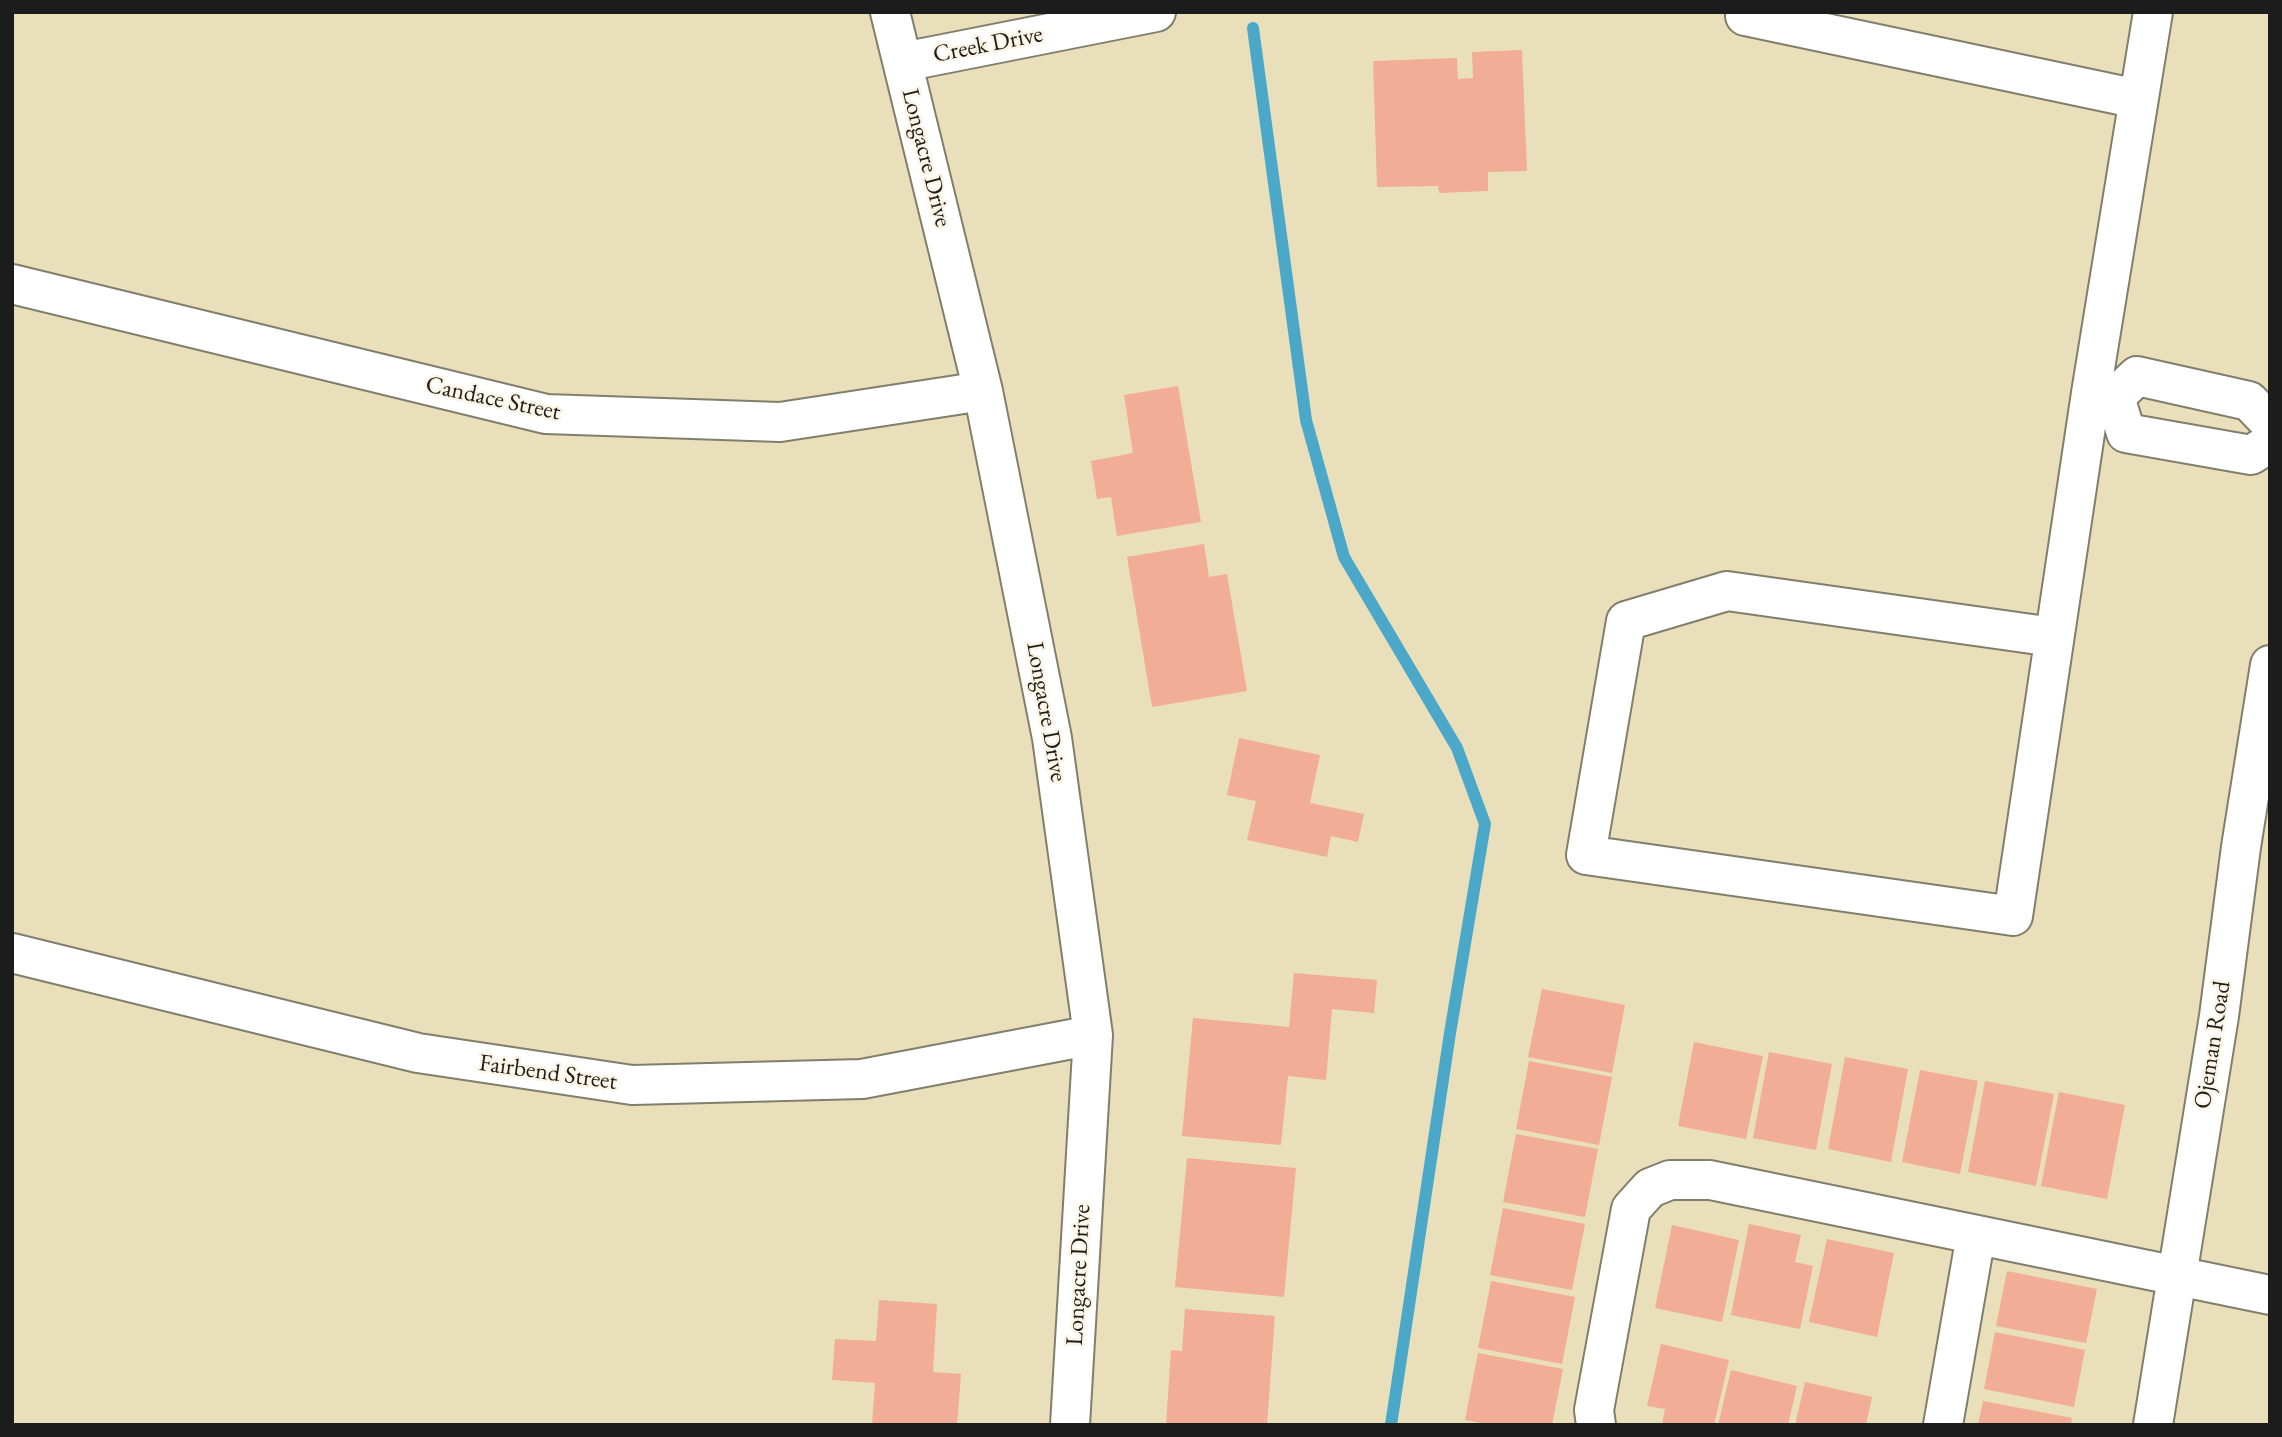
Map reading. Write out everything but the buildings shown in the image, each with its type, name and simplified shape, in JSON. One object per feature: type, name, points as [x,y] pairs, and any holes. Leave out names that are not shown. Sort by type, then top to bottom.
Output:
[{"type":"street","name":"Longacre Drive","points":[[890,12],[983,391],[1052,738],[1093,1035],[1069,1425]]},
{"type":"street","name":"Creek Drive","points":[[902,62],[1156,12]]},
{"type":"street","points":[[1746,12],[1745,16],[2138,99]]},
{"type":"street","points":[[2053,637],[1727,591],[1626,621],[1586,855],[2013,916],[2053,637],[2103,395],[2138,99],[2152,12]]},
{"type":"street","name":"Candace Street","points":[[12,284],[546,415],[780,422],[983,391]]},
{"type":"street","points":[[2103,395],[2137,376],[2249,401],[2270,423]]},
{"type":"street","points":[[2186,445],[2198,390]]},
{"type":"street","points":[[2103,395],[2126,433],[2251,454],[2270,443]]},
{"type":"street","name":"Ojeman Road","points":[[2153,1425],[2219,1016],[2256,851],[2270,665]]},
{"type":"street","name":"Fairbend Street","points":[[12,953],[418,1053],[632,1085],[862,1079],[1093,1035]]},
{"type":"street","points":[[1596,1425],[1594,1410],[1631,1209],[1650,1188],[1670,1180],[1710,1180],[2270,1295]]},
{"type":"street","points":[[1943,1425],[1976,1235]]},
{"type":"waterway","points":[[1253,28],[1306,420],[1344,557],[1457,748],[1485,824],[1450,1033],[1391,1425]]}]
